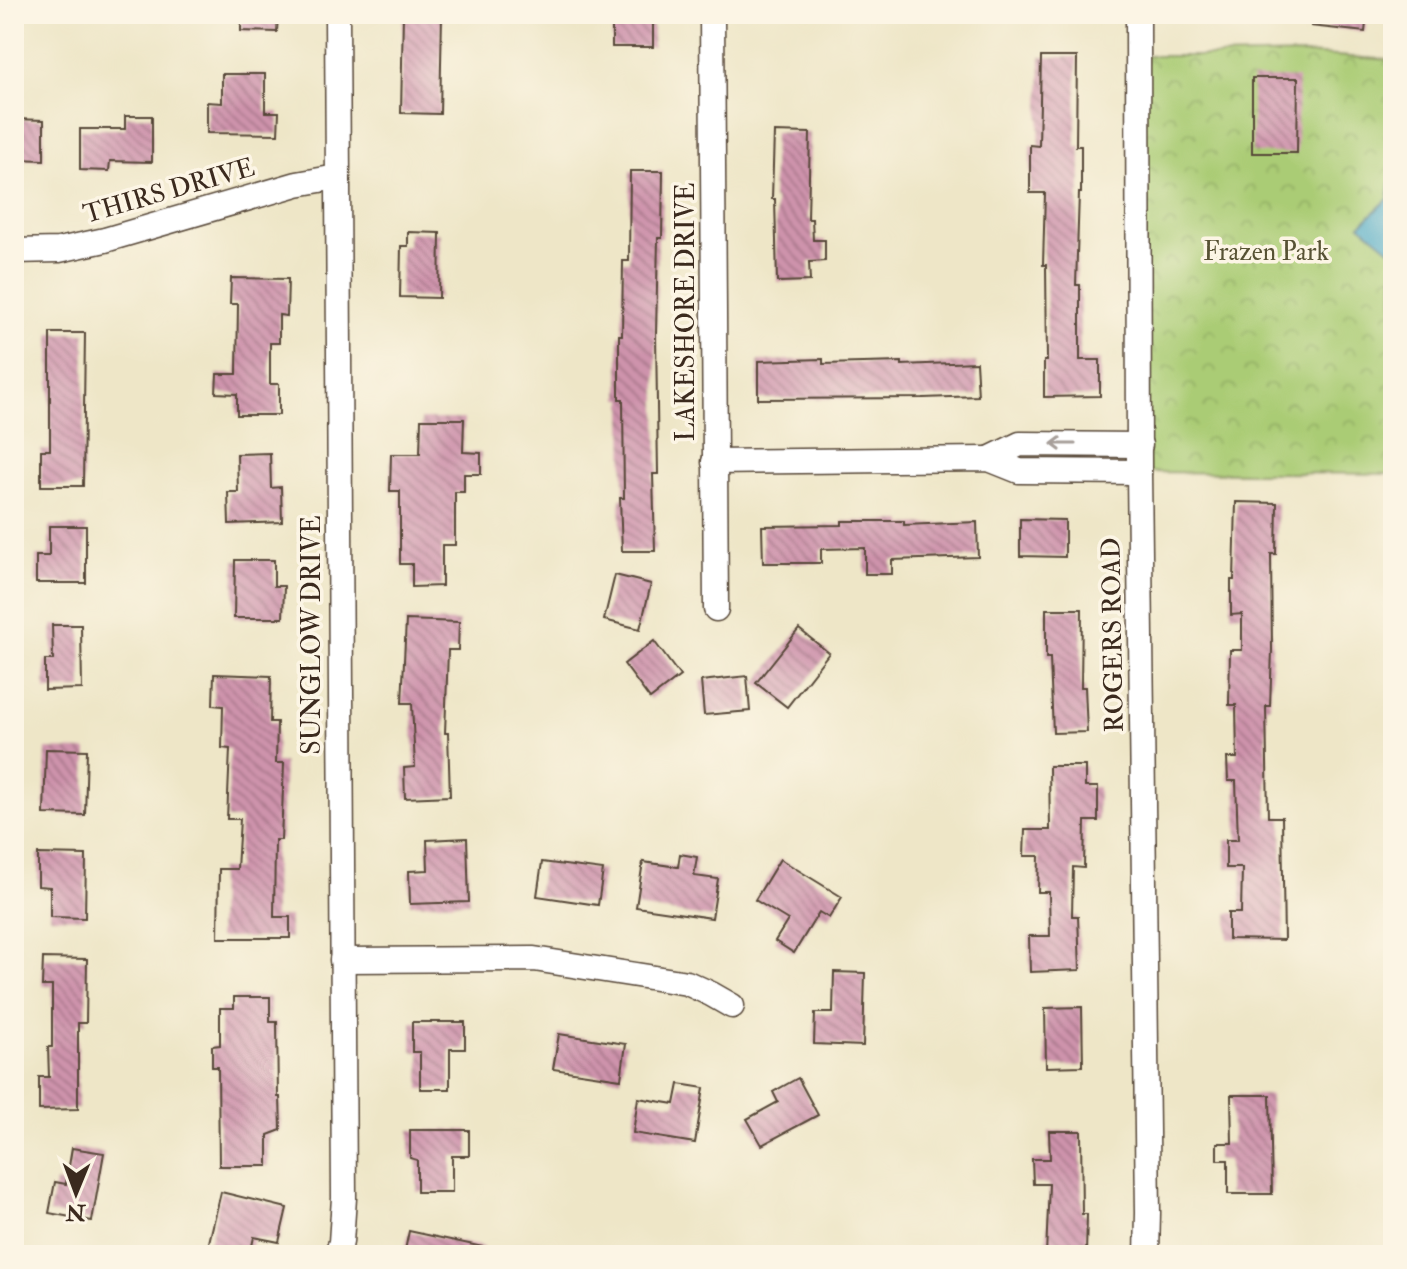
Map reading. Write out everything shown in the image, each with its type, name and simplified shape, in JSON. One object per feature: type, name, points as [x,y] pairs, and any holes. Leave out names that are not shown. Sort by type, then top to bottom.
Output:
[{"type":"street","name":"SUNGLOW DRIVE","points":[[337,14],[344,1198],[337,1255]]},
{"type":"street","name":"LAKESHORE DRIVE","points":[[712,14],[716,609]]},
{"type":"street","name":"ROGERS ROAD","points":[[1138,14],[1147,1255]]},
{"type":"street","name":"THIRS DRIVE","points":[[14,251],[59,250],[105,240],[297,184],[337,177]]},
{"type":"street","points":[[989,459],[1020,444],[1140,445]]},
{"type":"street","points":[[714,462],[989,459],[1019,471],[1139,472]]},
{"type":"street","points":[[342,960],[534,959],[687,983],[732,1006]]},
{"type":"green space","name":"Frazen Park","points":[[1306,54],[1393,60],[1393,474],[1139,472],[1138,56]]},
{"type":"water","points":[[1393,169],[1393,261],[1392,251],[1360,225],[1388,199]]},
{"type":"building","points":[[241,14],[278,14],[277,32],[241,31]]},
{"type":"building","points":[[403,14],[442,14],[440,114],[401,113]]},
{"type":"building","points":[[612,14],[653,14],[653,47],[612,47]]},
{"type":"building","points":[[1312,14],[1367,14],[1365,32],[1311,26]]},
{"type":"building","points":[[1041,57],[1077,57],[1076,146],[1081,146],[1081,193],[1076,285],[1080,285],[1080,360],[1100,360],[1100,396],[1044,397],[1044,361],[1047,361],[1046,265],[1043,265],[1045,193],[1030,193],[1030,145],[1039,146]]},
{"type":"building","points":[[222,74],[265,74],[265,112],[279,112],[278,134],[207,133],[207,102],[222,103]]},
{"type":"building","points":[[1252,78],[1298,78],[1297,153],[1252,153]]},
{"type":"building","points":[[125,116],[152,116],[152,162],[110,161],[109,171],[80,170],[80,129],[125,129]]},
{"type":"building","points":[[14,119],[44,120],[44,160],[14,159]]},
{"type":"building","points":[[774,132],[810,133],[808,219],[812,219],[813,240],[825,240],[825,261],[809,262],[810,281],[777,282],[775,199],[772,199]]},
{"type":"building","points":[[630,171],[663,171],[656,334],[658,474],[653,474],[655,551],[622,551],[623,399],[619,399],[619,335],[622,335],[623,261],[629,261]]},
{"type":"building","points":[[408,232],[440,233],[439,298],[400,297],[401,246],[408,246]]},
{"type":"building","points":[[231,278],[288,279],[287,316],[279,315],[279,343],[270,343],[270,384],[279,384],[279,415],[237,415],[237,394],[216,393],[217,374],[237,374],[238,304],[230,304]]},
{"type":"building","points":[[50,333],[85,333],[83,486],[41,486],[41,450],[50,450]]},
{"type":"building","points":[[823,359],[823,364],[976,362],[978,396],[758,399],[758,361]]},
{"type":"building","points":[[421,419],[464,419],[463,452],[481,453],[481,474],[464,474],[464,492],[455,492],[455,545],[442,545],[442,586],[412,587],[412,564],[400,564],[400,491],[390,491],[391,454],[420,454]]},
{"type":"building","points":[[270,453],[271,488],[281,487],[282,522],[229,524],[228,492],[238,492],[237,454]]},
{"type":"building","points":[[1236,502],[1277,503],[1276,554],[1271,554],[1270,706],[1266,706],[1268,817],[1282,817],[1284,940],[1228,939],[1228,913],[1241,913],[1242,868],[1226,868],[1226,840],[1238,840],[1236,781],[1228,781],[1227,758],[1237,758],[1236,705],[1229,705],[1230,650],[1242,650],[1242,614],[1231,615]]},
{"type":"building","points":[[1020,519],[1065,520],[1065,557],[1020,556]]},
{"type":"building","points":[[842,521],[904,521],[904,525],[977,522],[978,557],[892,560],[892,574],[865,574],[865,548],[821,549],[821,563],[763,563],[762,526],[842,525]]},
{"type":"building","points":[[49,526],[86,526],[86,583],[36,583],[36,556],[49,556]]},
{"type":"building","points":[[235,560],[274,560],[274,586],[284,586],[283,618],[234,618]]},
{"type":"building","points":[[615,575],[651,584],[640,629],[604,620]]},
{"type":"building","points":[[1046,609],[1082,609],[1081,687],[1085,687],[1087,732],[1053,733],[1050,658],[1046,658]]},
{"type":"building","points":[[406,620],[459,622],[458,650],[448,650],[445,733],[448,733],[450,796],[405,798],[404,768],[415,767],[412,703],[402,703]]},
{"type":"building","points":[[52,625],[81,625],[82,689],[45,690],[45,660],[53,660]]},
{"type":"building","points":[[799,629],[829,653],[787,707],[756,683]]},
{"type":"building","points":[[654,641],[680,676],[650,699],[624,664]]},
{"type":"building","points":[[214,674],[271,676],[270,722],[277,722],[276,763],[284,763],[281,840],[275,840],[274,917],[290,917],[290,938],[218,938],[219,869],[237,869],[240,819],[227,819],[230,749],[222,748],[223,706],[213,705]]},
{"type":"building","points":[[747,676],[750,711],[704,715],[701,681]]},
{"type":"building","points":[[46,749],[87,750],[85,815],[44,814]]},
{"type":"building","points":[[1049,766],[1085,766],[1085,787],[1098,787],[1098,821],[1085,821],[1084,868],[1073,867],[1072,916],[1078,916],[1080,970],[1030,972],[1029,936],[1050,936],[1049,892],[1038,892],[1039,856],[1024,856],[1025,830],[1050,830]]},
{"type":"building","points":[[467,838],[469,902],[410,904],[409,871],[428,870],[427,840]]},
{"type":"building","points":[[38,854],[86,855],[85,918],[50,917],[50,887],[38,886]]},
{"type":"building","points":[[680,854],[697,857],[694,876],[718,879],[712,918],[636,907],[643,862],[678,867]]},
{"type":"building","points":[[780,859],[842,897],[829,918],[819,912],[794,953],[775,941],[788,920],[755,900]]},
{"type":"building","points":[[542,862],[603,870],[598,905],[537,896]]},
{"type":"building","points":[[43,958],[87,959],[86,1023],[78,1023],[78,1109],[39,1110],[39,1077],[49,1077],[48,1047],[52,1047],[52,986],[42,986]]},
{"type":"building","points":[[834,972],[865,973],[863,1046],[814,1044],[815,1013],[833,1013]]},
{"type":"building","points":[[234,997],[270,997],[270,1022],[277,1022],[281,1130],[268,1135],[268,1166],[219,1166],[218,1067],[212,1067],[212,1046],[220,1045],[220,1008],[234,1008]]},
{"type":"building","points":[[1082,1007],[1083,1066],[1046,1067],[1045,1008]]},
{"type":"building","points":[[412,1022],[465,1022],[465,1049],[450,1049],[450,1089],[420,1089],[420,1052],[412,1052]]},
{"type":"building","points":[[559,1034],[626,1044],[621,1079],[553,1069]]},
{"type":"building","points":[[798,1078],[818,1115],[762,1145],[747,1119],[778,1102],[773,1092]]},
{"type":"building","points":[[679,1084],[704,1088],[695,1143],[633,1133],[638,1098],[675,1104]]},
{"type":"building","points":[[1231,1095],[1270,1095],[1272,1194],[1228,1194],[1228,1160],[1217,1160],[1217,1143],[1232,1143]]},
{"type":"building","points":[[410,1130],[469,1130],[469,1156],[452,1156],[452,1192],[417,1192],[417,1160],[410,1158]]},
{"type":"building","points":[[1049,1131],[1081,1131],[1082,1214],[1087,1214],[1086,1255],[1046,1255],[1049,1184],[1033,1184],[1032,1159],[1050,1159]]},
{"type":"building","points":[[72,1148],[104,1153],[92,1221],[49,1213],[55,1182],[66,1184]]},
{"type":"building","points":[[221,1192],[287,1208],[279,1242],[254,1237],[250,1255],[206,1255]]},
{"type":"building","points":[[409,1231],[483,1247],[483,1255],[404,1255]]}]
